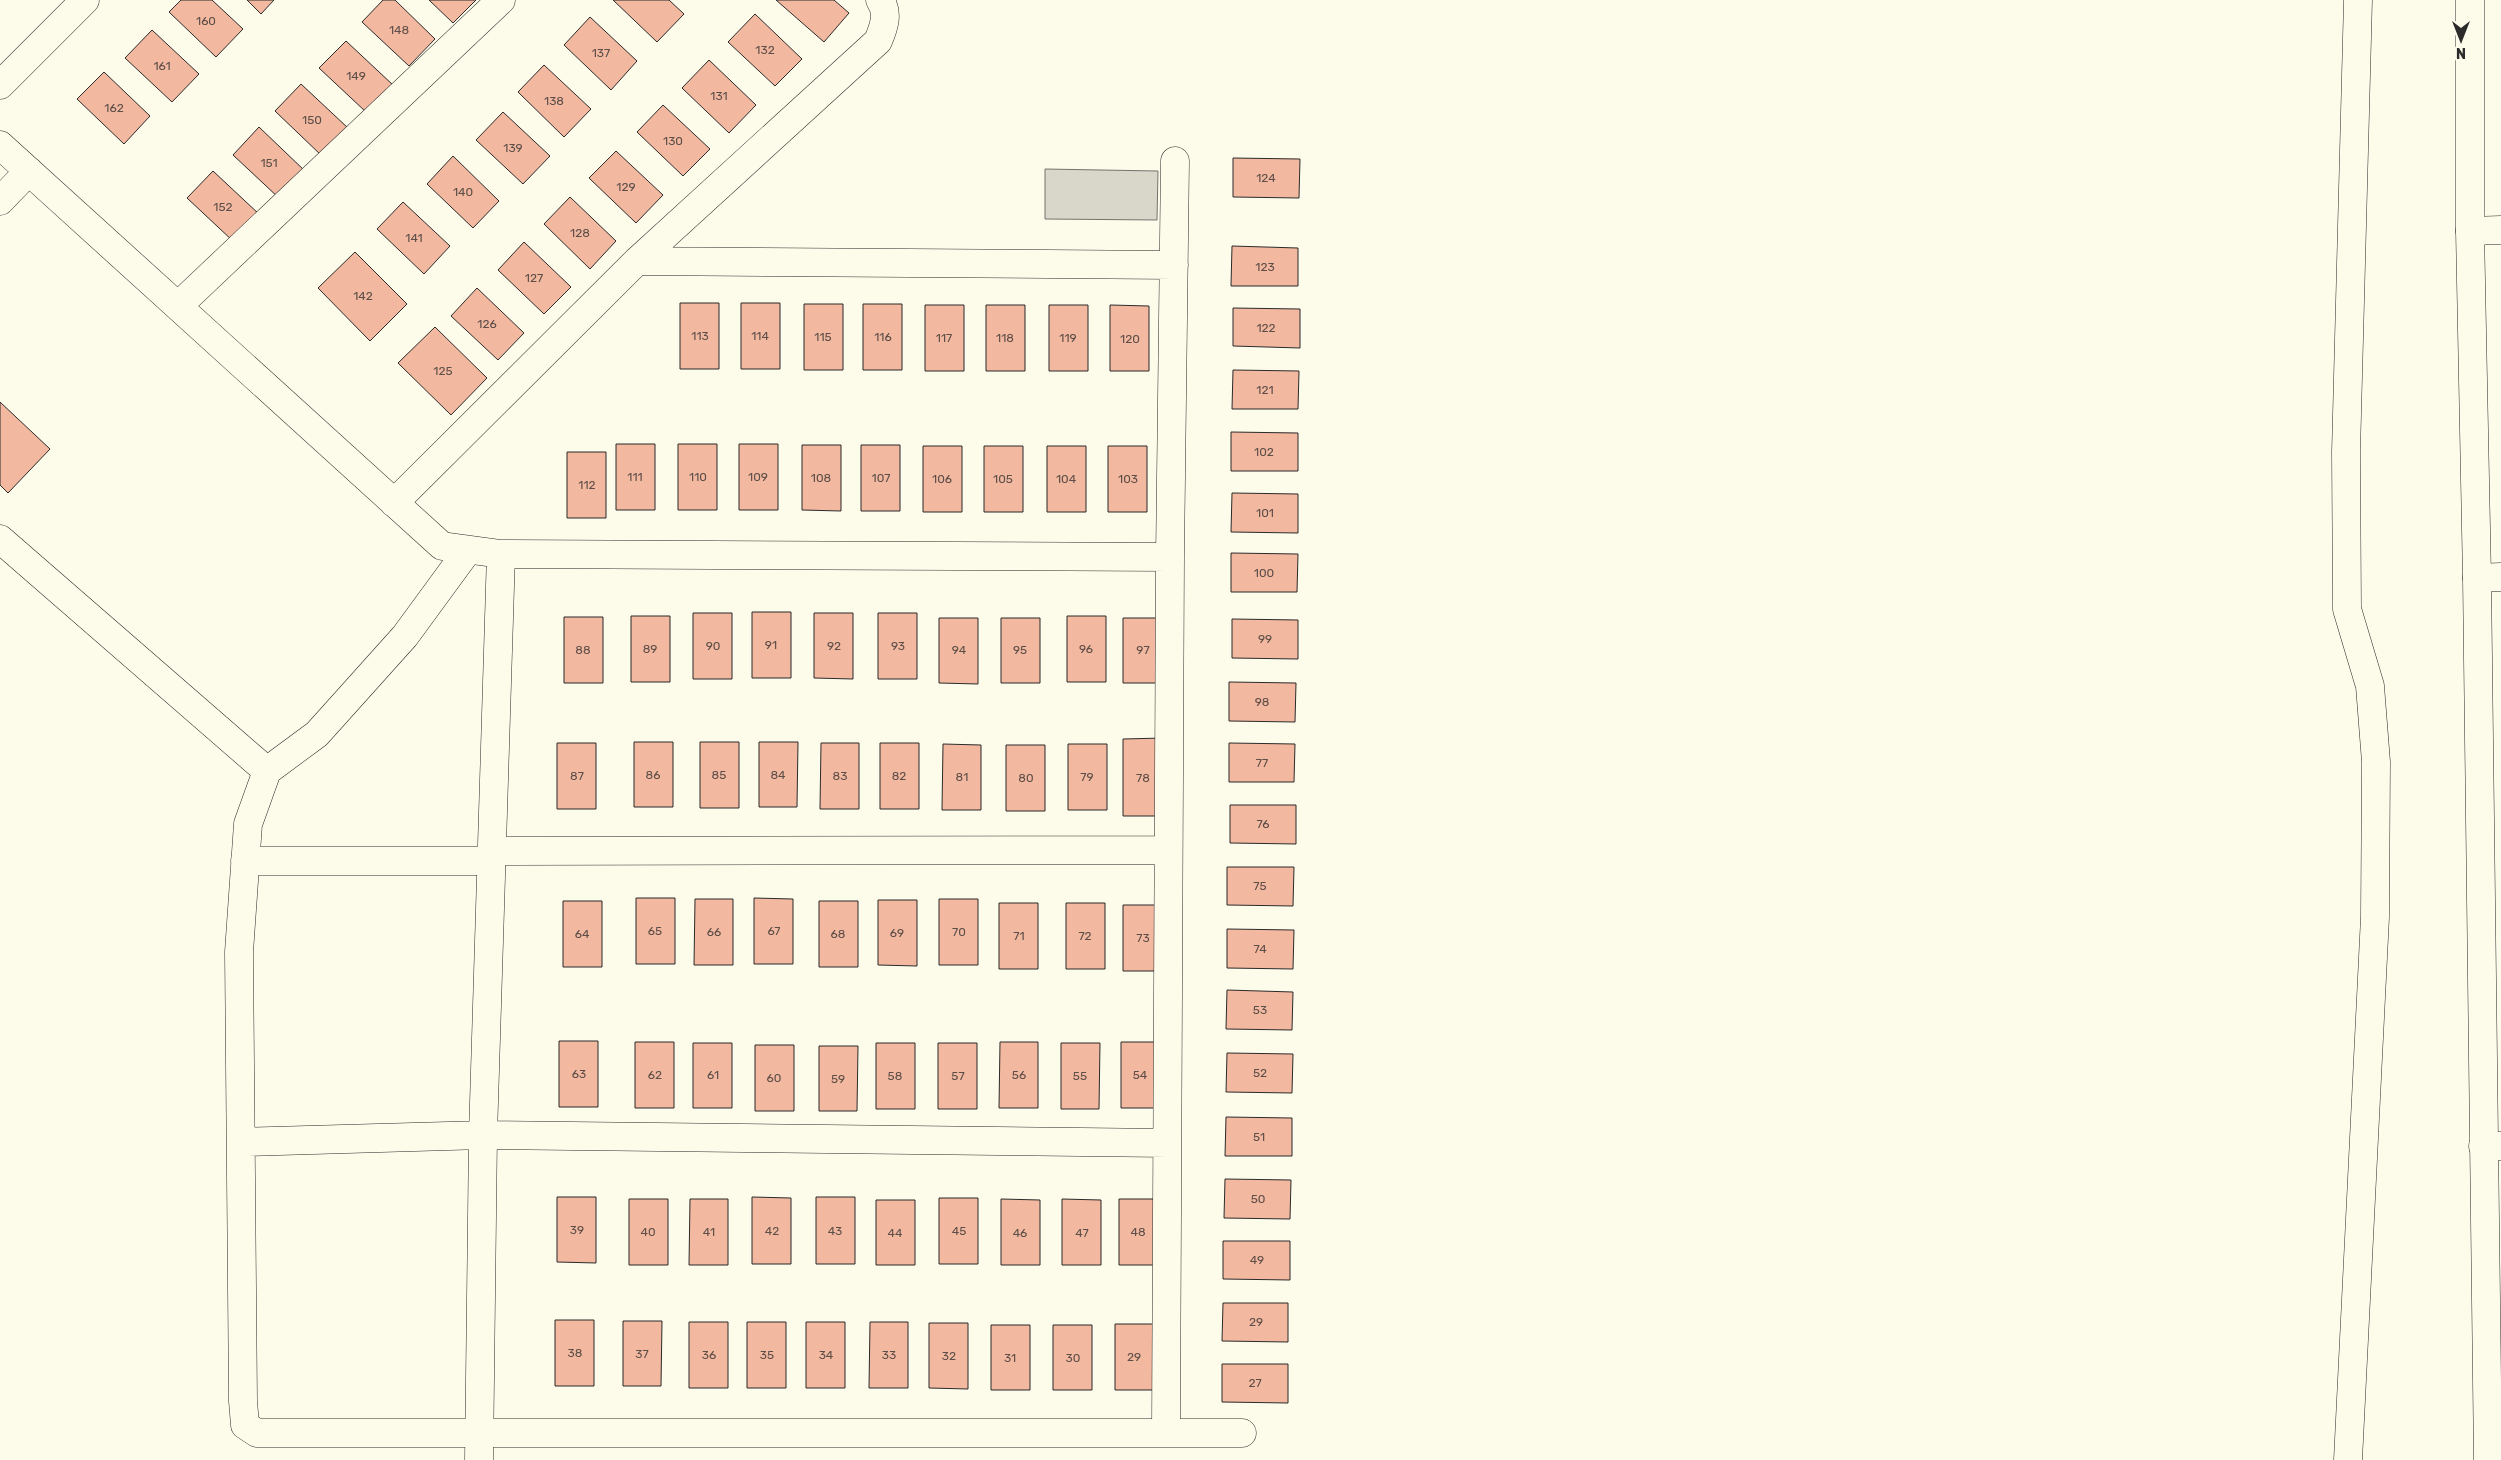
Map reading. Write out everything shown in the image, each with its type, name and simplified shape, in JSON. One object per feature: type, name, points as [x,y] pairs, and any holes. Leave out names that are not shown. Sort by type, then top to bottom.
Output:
[{"type":"street","points":[[0,85],[85,0]]},
{"type":"street","points":[[178,306],[501,0]]},
{"type":"street","points":[[394,503],[637,261],[878,40],[885,25],[885,7],[880,0]]},
{"type":"street","points":[[2348,1460],[2374,927],[2376,762],[2370,686],[2347,608],[2346,452],[2358,0]]},
{"type":"street","points":[[2470,0],[2470,231],[2489,577],[2492,1146],[2488,1460]]},
{"type":"street","points":[[0,145],[442,546],[501,554],[1170,557]]},
{"type":"street","points":[[1166,1433],[1170,557],[1175,161]]},
{"type":"street","points":[[0,201],[29,171]]},
{"type":"street","points":[[2470,231],[2501,230]]},
{"type":"street","points":[[637,261],[1174,265]]},
{"type":"street","points":[[0,539],[267,771]]},
{"type":"street","points":[[468,550],[405,636],[317,734],[267,771],[248,824],[240,952],[243,1401],[245,1425],[257,1433],[1242,1433]]},
{"type":"street","points":[[480,1460],[483,1135],[501,554]]},
{"type":"street","points":[[245,861],[491,856],[1168,850]]},
{"type":"street","points":[[241,1142],[483,1135],[1167,1143]]},
{"type":"shaded area","points":[[1045,169],[1158,171],[1157,220],[1045,219]]},
{"type":"building","points":[[181,0],[212,0],[243,29],[216,57],[169,12]]},
{"type":"building","points":[[247,0],[274,0],[261,14]]},
{"type":"building","points":[[383,0],[395,0],[435,39],[409,66],[362,22]]},
{"type":"building","points":[[429,0],[476,0],[453,23]]},
{"type":"building","points":[[613,0],[669,0],[684,14],[657,42]]},
{"type":"building","points":[[776,0],[834,0],[849,13],[824,42]]},
{"type":"building","points":[[755,14],[802,59],[775,86],[728,42]]},
{"type":"building","points":[[590,17],[637,61],[611,90],[564,45]]},
{"type":"building","points":[[152,30],[199,74],[172,102],[125,58]]},
{"type":"building","points":[[346,41],[393,85],[366,112],[319,68]]},
{"type":"building","points":[[709,60],[756,105],[729,133],[682,88]]},
{"type":"building","points":[[544,65],[591,109],[564,137],[518,92]]},
{"type":"building","points":[[104,72],[150,116],[124,144],[77,99]]},
{"type":"building","points":[[301,84],[348,128],[322,156],[275,111]]},
{"type":"building","points":[[663,105],[710,149],[683,176],[637,132]]},
{"type":"building","points":[[503,112],[550,156],[523,184],[476,140]]},
{"type":"building","points":[[259,127],[306,172],[280,199],[233,155]]},
{"type":"building","points":[[616,151],[663,195],[636,223],[589,178]]},
{"type":"building","points":[[453,156],[499,201],[473,228],[427,184]]},
{"type":"building","points":[[1233,158],[1300,159],[1299,198],[1233,197]]},
{"type":"building","points":[[213,171],[260,215],[234,242],[187,198]]},
{"type":"building","points":[[570,197],[616,241],[590,269],[544,224]]},
{"type":"building","points":[[403,202],[450,246],[424,274],[377,229]]},
{"type":"building","points":[[524,242],[571,287],[544,314],[498,270]]},
{"type":"building","points":[[1232,246],[1298,248],[1298,286],[1231,286]]},
{"type":"building","points":[[355,252],[407,304],[370,341],[318,288]]},
{"type":"building","points":[[477,288],[524,333],[498,360],[451,316]]},
{"type":"building","points":[[680,303],[719,303],[719,369],[680,369]]},
{"type":"building","points":[[741,303],[780,303],[780,369],[741,369]]},
{"type":"building","points":[[804,304],[843,304],[843,370],[804,370]]},
{"type":"building","points":[[863,304],[902,304],[902,370],[863,370]]},
{"type":"building","points":[[925,305],[964,305],[964,371],[925,371]]},
{"type":"building","points":[[986,305],[1025,305],[1025,371],[986,371]]},
{"type":"building","points":[[1049,305],[1088,305],[1088,371],[1049,371]]},
{"type":"building","points":[[1110,305],[1149,306],[1149,371],[1110,371]]},
{"type":"building","points":[[1233,308],[1300,309],[1300,348],[1233,346]]},
{"type":"building","points":[[435,327],[487,378],[451,415],[398,363]]},
{"type":"building","points":[[1233,370],[1299,371],[1298,409],[1232,409]]},
{"type":"building","points":[[0,402],[50,449],[8,493],[0,485]]},
{"type":"building","points":[[1231,432],[1298,433],[1298,471],[1231,471]]},
{"type":"building","points":[[616,444],[655,444],[655,510],[616,510]]},
{"type":"building","points":[[678,444],[717,444],[717,510],[678,510]]},
{"type":"building","points":[[739,444],[778,444],[778,510],[739,510]]},
{"type":"building","points":[[802,445],[841,445],[841,511],[802,510]]},
{"type":"building","points":[[861,445],[900,445],[900,511],[861,511]]},
{"type":"building","points":[[923,446],[962,446],[962,512],[923,512]]},
{"type":"building","points":[[984,446],[1023,446],[1023,512],[984,512]]},
{"type":"building","points":[[1047,446],[1086,446],[1086,512],[1047,512]]},
{"type":"building","points":[[1108,446],[1147,446],[1147,512],[1108,512]]},
{"type":"building","points":[[567,452],[606,452],[606,518],[567,518]]},
{"type":"building","points":[[1232,493],[1298,494],[1298,533],[1231,532]]},
{"type":"building","points":[[1231,553],[1298,554],[1297,592],[1231,592]]},
{"type":"building","points":[[752,612],[791,612],[791,678],[752,678]]},
{"type":"building","points":[[693,613],[732,613],[732,679],[693,679]]},
{"type":"building","points":[[814,613],[853,613],[853,679],[814,678]]},
{"type":"building","points":[[878,613],[917,613],[917,679],[878,679]]},
{"type":"building","points":[[631,616],[670,616],[670,682],[631,682]]},
{"type":"building","points":[[1067,616],[1106,616],[1106,682],[1067,682]]},
{"type":"building","points":[[564,617],[603,617],[603,683],[564,683]]},
{"type":"building","points":[[939,618],[978,618],[978,684],[939,683]]},
{"type":"building","points":[[1001,618],[1040,618],[1040,683],[1001,683]]},
{"type":"building","points":[[1123,618],[1162,618],[1162,683],[1123,683]]},
{"type":"building","points":[[1232,619],[1298,620],[1298,659],[1232,658]]},
{"type":"building","points":[[1229,682],[1296,683],[1295,722],[1229,721]]},
{"type":"building","points":[[1163,738],[1162,816],[1123,816],[1123,739]]},
{"type":"building","points":[[634,742],[673,742],[673,807],[634,807]]},
{"type":"building","points":[[700,742],[739,742],[739,808],[700,808]]},
{"type":"building","points":[[759,742],[798,742],[797,807],[759,807]]},
{"type":"building","points":[[557,743],[596,743],[596,809],[557,809]]},
{"type":"building","points":[[821,743],[859,743],[859,809],[820,809]]},
{"type":"building","points":[[880,743],[919,743],[919,809],[880,809]]},
{"type":"building","points":[[1229,743],[1295,744],[1294,782],[1229,782]]},
{"type":"building","points":[[943,744],[981,745],[981,810],[942,810]]},
{"type":"building","points":[[1068,744],[1107,744],[1107,810],[1068,810]]},
{"type":"building","points":[[1006,745],[1045,745],[1045,811],[1006,811]]},
{"type":"building","points":[[1230,805],[1296,805],[1296,844],[1230,843]]},
{"type":"building","points":[[1227,867],[1294,867],[1293,906],[1227,905]]},
{"type":"building","points":[[636,898],[675,898],[675,964],[636,964]]},
{"type":"building","points":[[754,898],[793,899],[793,964],[754,964]]},
{"type":"building","points":[[695,899],[733,899],[733,965],[694,965]]},
{"type":"building","points":[[939,899],[978,899],[978,965],[939,965]]},
{"type":"building","points":[[878,900],[917,900],[917,966],[878,965]]},
{"type":"building","points":[[563,901],[602,901],[602,967],[563,967]]},
{"type":"building","points":[[819,901],[858,901],[858,967],[819,967]]},
{"type":"building","points":[[999,903],[1038,903],[1038,969],[999,969]]},
{"type":"building","points":[[1066,903],[1105,903],[1105,969],[1066,969]]},
{"type":"building","points":[[1123,905],[1162,905],[1162,971],[1123,971]]},
{"type":"building","points":[[1227,929],[1294,930],[1293,969],[1227,968]]},
{"type":"building","points":[[1227,990],[1293,992],[1292,1030],[1226,1029]]},
{"type":"building","points":[[559,1041],[598,1041],[598,1107],[559,1107]]},
{"type":"building","points":[[635,1042],[674,1042],[674,1108],[635,1108]]},
{"type":"building","points":[[1000,1042],[1038,1042],[1038,1108],[999,1108]]},
{"type":"building","points":[[1121,1042],[1160,1042],[1159,1108],[1121,1108]]},
{"type":"building","points":[[693,1043],[732,1043],[732,1108],[693,1108]]},
{"type":"building","points":[[876,1043],[915,1043],[915,1109],[876,1109]]},
{"type":"building","points":[[938,1043],[977,1043],[977,1109],[938,1109]]},
{"type":"building","points":[[1061,1043],[1100,1043],[1099,1109],[1061,1109]]},
{"type":"building","points":[[755,1045],[794,1045],[794,1111],[755,1111]]},
{"type":"building","points":[[819,1046],[858,1046],[857,1111],[819,1111]]},
{"type":"building","points":[[1227,1053],[1293,1054],[1292,1093],[1226,1092]]},
{"type":"building","points":[[1226,1117],[1292,1118],[1292,1156],[1225,1156]]},
{"type":"building","points":[[1225,1179],[1291,1180],[1290,1219],[1224,1218]]},
{"type":"building","points":[[557,1197],[596,1197],[596,1263],[557,1262]]},
{"type":"building","points":[[752,1197],[791,1198],[791,1264],[752,1264]]},
{"type":"building","points":[[816,1197],[855,1197],[855,1264],[816,1264]]},
{"type":"building","points":[[939,1198],[978,1198],[978,1264],[939,1264]]},
{"type":"building","points":[[629,1199],[668,1199],[668,1265],[629,1265]]},
{"type":"building","points":[[690,1199],[728,1199],[728,1265],[689,1265]]},
{"type":"building","points":[[1001,1199],[1040,1200],[1040,1265],[1001,1265]]},
{"type":"building","points":[[1062,1199],[1101,1200],[1101,1265],[1062,1265]]},
{"type":"building","points":[[1119,1199],[1158,1199],[1158,1265],[1119,1265]]},
{"type":"building","points":[[876,1200],[915,1200],[915,1265],[876,1265]]},
{"type":"building","points":[[1223,1241],[1290,1241],[1290,1280],[1223,1279]]},
{"type":"building","points":[[1223,1303],[1288,1303],[1288,1342],[1222,1341]]},
{"type":"building","points":[[555,1320],[594,1320],[594,1386],[555,1386]]},
{"type":"building","points":[[623,1321],[662,1321],[661,1386],[623,1386]]},
{"type":"building","points":[[689,1322],[728,1322],[728,1388],[689,1388]]},
{"type":"building","points":[[747,1322],[786,1322],[786,1388],[747,1388]]},
{"type":"building","points":[[806,1322],[845,1322],[845,1388],[806,1388]]},
{"type":"building","points":[[870,1322],[908,1322],[908,1388],[869,1388]]},
{"type":"building","points":[[929,1323],[968,1323],[968,1389],[929,1388]]},
{"type":"building","points":[[1115,1324],[1154,1324],[1154,1390],[1115,1390]]},
{"type":"building","points":[[991,1325],[1030,1325],[1030,1390],[991,1390]]},
{"type":"building","points":[[1053,1325],[1092,1325],[1092,1390],[1053,1390]]},
{"type":"building","points":[[1222,1364],[1288,1364],[1288,1403],[1222,1402]]}]
